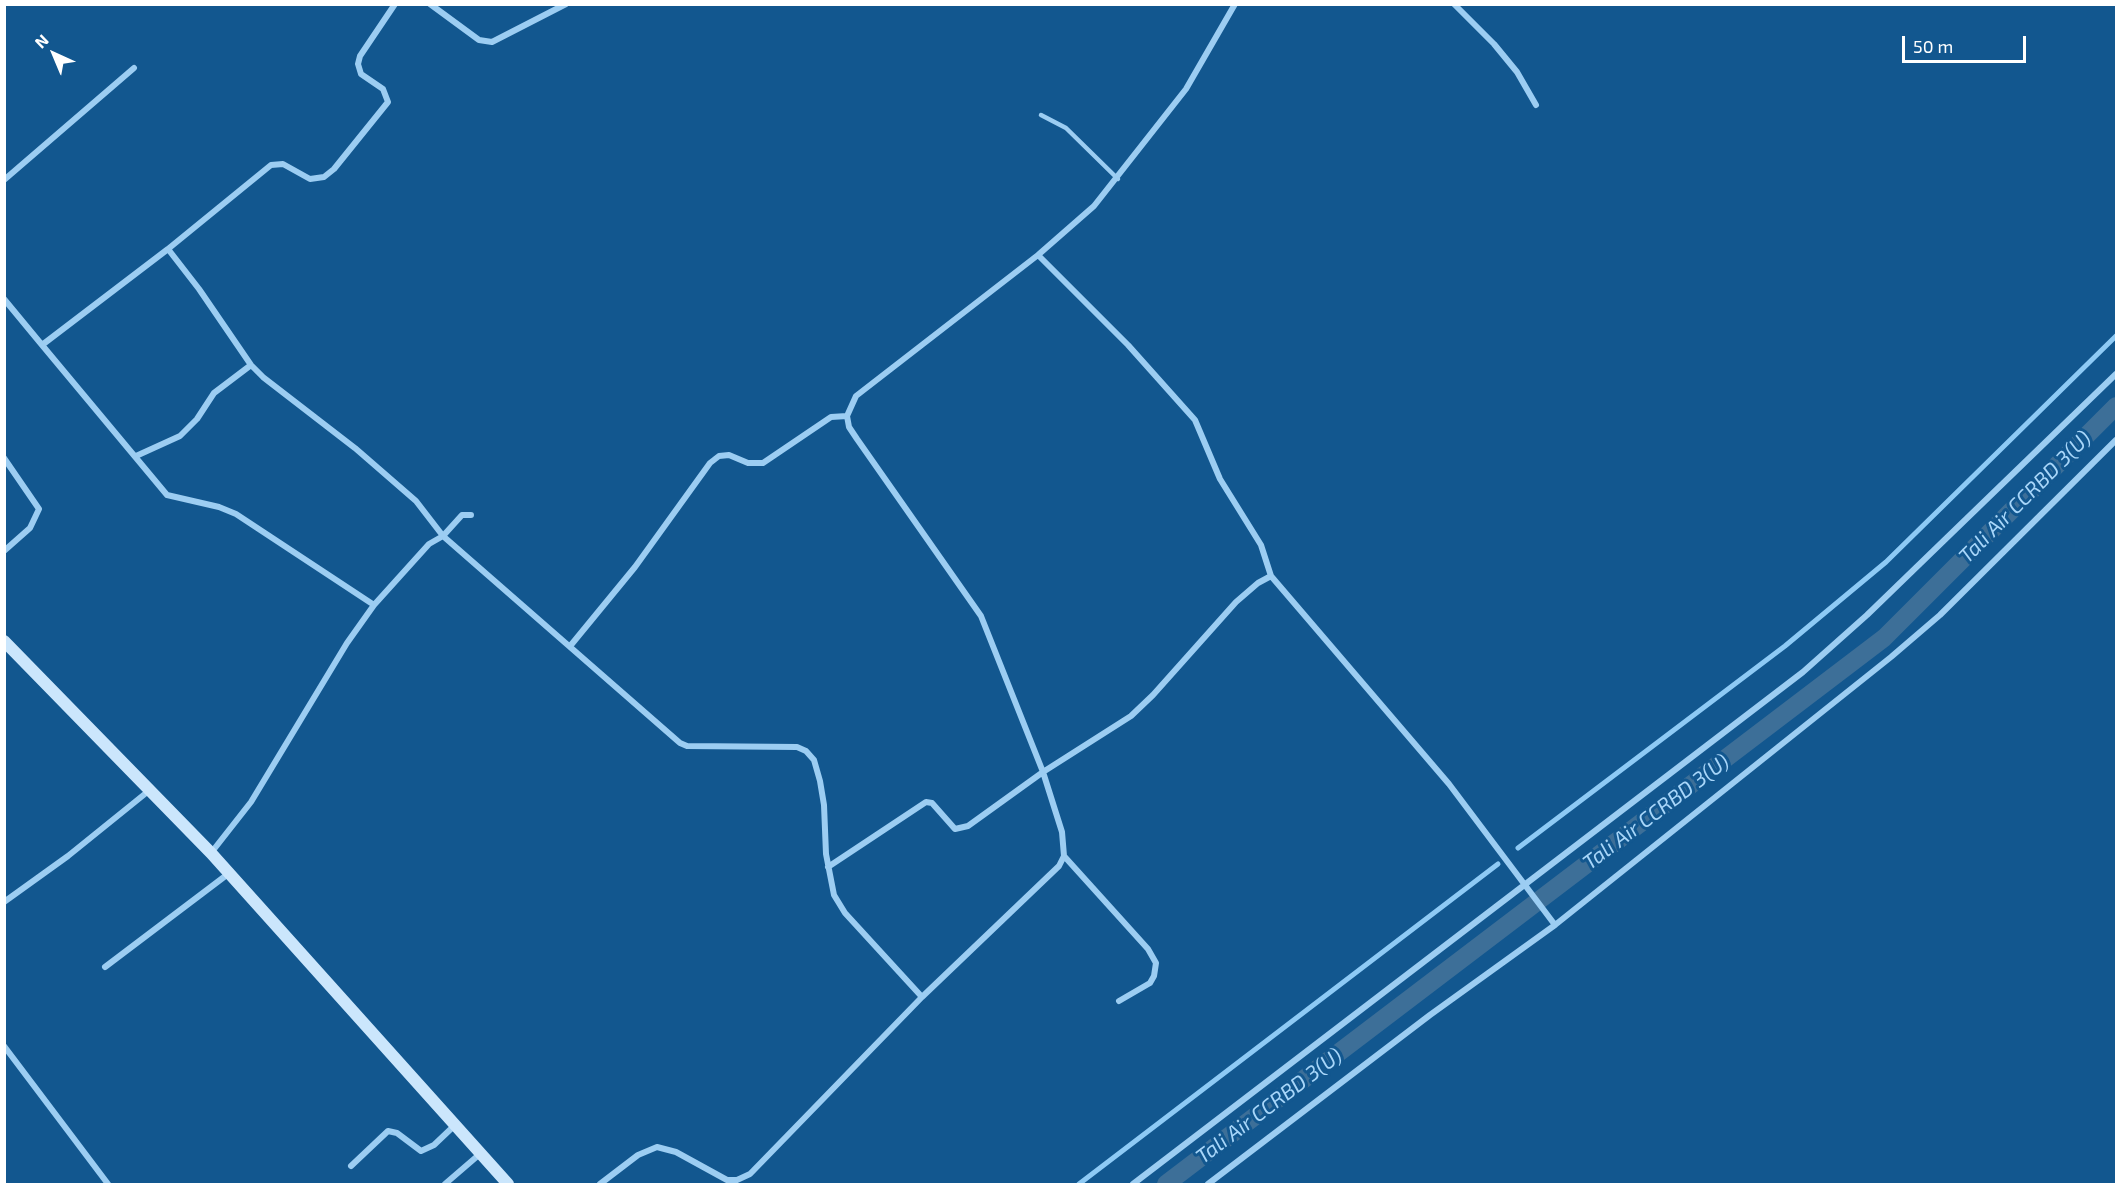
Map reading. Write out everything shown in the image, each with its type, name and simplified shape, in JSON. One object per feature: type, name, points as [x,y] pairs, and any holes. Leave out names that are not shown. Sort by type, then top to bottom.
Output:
[{"type":"street","points":[[42,345],[168,249],[271,165],[283,164],[315,180],[333,169],[388,102],[383,89],[361,74],[357,64],[395,4]]},
{"type":"street","points":[[430,4],[479,40],[492,42],[566,4]]},
{"type":"street","points":[[1119,1001],[1150,983],[1154,976],[1156,963],[1148,949],[1064,856],[1062,832],[1043,772],[981,616],[856,439],[849,427],[847,416],[856,396],[1038,255],[1094,206],[1118,179],[1186,89],[1235,4]]},
{"type":"street","points":[[1454,4],[1506,58],[1536,105]]},
{"type":"street","points":[[4,180],[134,69]]},
{"type":"street","points":[[168,249],[199,289],[251,365],[315,419],[355,448],[407,493],[443,536],[571,645],[680,743],[687,746],[797,747],[806,751],[813,760],[821,789],[828,867],[834,895],[845,913],[922,997]]},
{"type":"street","points":[[1038,255],[1128,345],[1195,420],[1220,479],[1261,545],[1271,576],[1449,784],[1555,926]]},
{"type":"street","points":[[4,299],[167,495],[219,507],[236,514],[374,605]]},
{"type":"street","points":[[136,456],[180,436],[197,419],[214,393],[251,365]]},
{"type":"street","points":[[1133,1185],[1803,672],[1918,566],[2116,374]]},
{"type":"street","points":[[571,645],[635,567],[710,463],[719,456],[729,455],[748,463],[762,463],[831,417],[847,416]]},
{"type":"street","points":[[1208,1185],[1430,1015],[1555,926],[1891,657],[1940,615],[2116,440]]},
{"type":"street","points":[[4,458],[39,508],[30,528],[4,551]]},
{"type":"street","points":[[211,853],[251,802],[346,643],[374,605],[429,544],[443,536],[462,515],[471,514]]},
{"type":"street","points":[[828,867],[921,804],[932,803],[955,829],[960,829],[1131,716],[1153,695],[1236,602],[1258,583],[1271,576]]},
{"type":"street","points":[[4,641],[151,788],[508,1185]]},
{"type":"street","points":[[4,902],[68,856],[151,788]]},
{"type":"street","points":[[600,1185],[638,1155],[657,1148],[676,1152],[727,1180],[737,1180],[750,1174],[922,997],[1049,879],[1064,856]]},
{"type":"street","points":[[105,967],[228,874]]},
{"type":"street","points":[[4,1046],[108,1185]]},
{"type":"street","points":[[351,1166],[388,1131],[397,1133],[421,1151],[434,1145],[456,1125]]},
{"type":"street","points":[[446,1185],[480,1153]]},
{"type":"lane","points":[[1041,115],[1066,128],[1118,179]]},
{"type":"waterway","points":[[1518,848],[1785,646],[1886,562],[2116,336]]},
{"type":"waterway","name":"Tali Air CCRBD 3(U)","points":[[1166,1184],[1884,638],[2116,406]]},
{"type":"waterway","points":[[1079,1184],[1498,864]]}]
